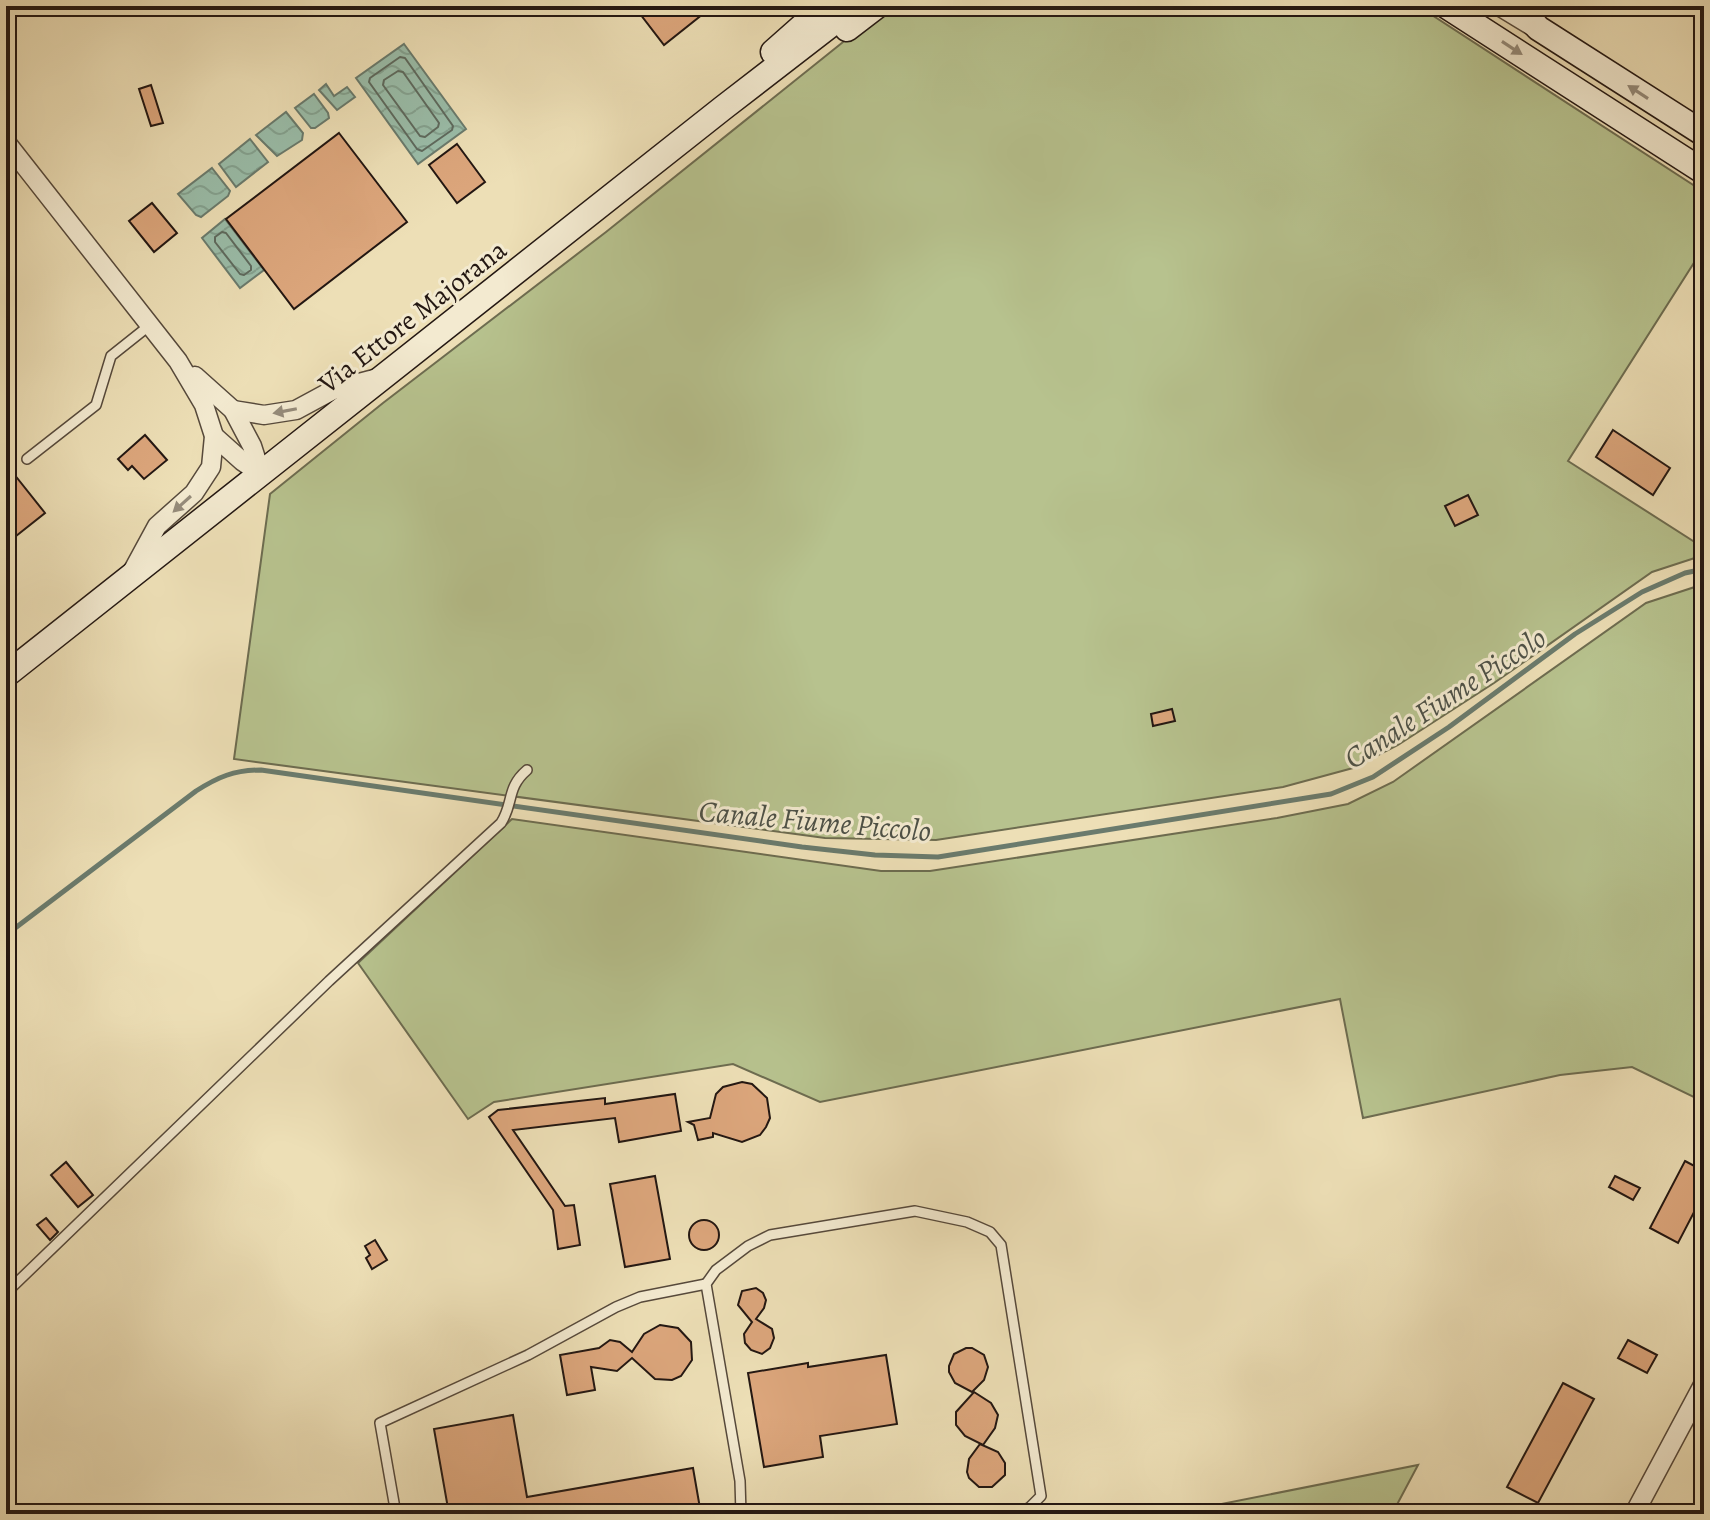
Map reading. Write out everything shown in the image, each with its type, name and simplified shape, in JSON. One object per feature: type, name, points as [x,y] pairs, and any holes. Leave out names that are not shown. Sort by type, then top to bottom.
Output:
[{"type":"main road","points":[[723,108],[780,44],[825,6]]},
{"type":"main road","name":"Via Ettore Majorana","points":[[6,675],[855,6]]},
{"type":"main road","points":[[723,108],[808,58],[877,6]]},
{"type":"main road","points":[[1446,6],[1704,172]]},
{"type":"main road","points":[[1520,6],[1538,28],[1704,134]]},
{"type":"street","points":[[1503,6],[1538,28]]},
{"type":"street","points":[[1672,6],[1686,6]]},
{"type":"street","points":[[6,142],[178,361],[204,405],[214,436],[211,467],[194,493],[157,526],[129,578]]},
{"type":"street","points":[[178,361],[233,410],[252,446],[261,474]]},
{"type":"street","points":[[233,410],[264,415],[296,410],[333,390],[384,377]]},
{"type":"street","points":[[214,436],[261,474]]},
{"type":"street","points":[[1634,1514],[1704,1383]]},
{"type":"lane","points":[[27,459],[96,405],[111,356],[150,325]]},
{"type":"lane","points":[[6,1293],[329,981],[501,823],[506,816],[515,780],[527,770]]},
{"type":"lane","points":[[396,1514],[380,1423],[528,1355],[616,1307],[640,1297],[706,1284],[716,1270],[748,1246],[770,1235],[915,1211],[967,1222],[990,1232],[1001,1245],[1041,1496],[1029,1508],[1007,1514]]},
{"type":"lane","points":[[706,1284],[740,1481],[741,1514]]},
{"type":"shaded area","points":[[888,6],[1418,6],[1704,192],[1704,247],[1568,461],[1704,548],[1704,555],[1652,572],[1494,683],[1398,745],[1353,768],[1283,787],[936,840],[825,838],[234,759],[270,494],[606,232]]},
{"type":"shaded area","points":[[1704,584],[1704,1102],[1632,1067],[1560,1075],[1363,1118],[1340,999],[820,1102],[733,1064],[494,1102],[468,1119],[358,963],[512,819],[881,871],[930,871],[1277,818],[1348,804],[1393,782],[1646,603]]},
{"type":"shaded area","points":[[1418,1465],[1392,1514],[1171,1514]]},
{"type":"water","points":[[404,44],[466,129],[418,164],[356,78]]},
{"type":"water","points":[[326,84],[334,96],[347,87],[355,97],[337,110],[319,90]]},
{"type":"water","points":[[314,94],[329,118],[311,128],[295,108]]},
{"type":"water","points":[[286,112],[303,133],[302,140],[277,156],[256,135]]},
{"type":"water","points":[[250,139],[268,162],[236,187],[219,164]]},
{"type":"water","points":[[212,168],[230,191],[201,217],[178,194]]},
{"type":"water","points":[[225,219],[264,270],[240,288],[202,238]]},
{"type":"building","points":[[634,6],[713,6],[664,45]]},
{"type":"building","points":[[151,85],[163,123],[151,126],[139,89]]},
{"type":"building","points":[[339,133],[407,222],[294,309],[226,219]]},
{"type":"building","points":[[457,144],[485,182],[457,203],[429,165]]},
{"type":"building","points":[[152,203],[177,233],[154,252],[129,221]]},
{"type":"building","points":[[1613,430],[1670,468],[1653,495],[1596,457]]},
{"type":"building","points":[[145,435],[167,460],[144,479],[132,466],[128,470],[118,459]]},
{"type":"building","points":[[6,464],[45,513],[6,544]]},
{"type":"building","points":[[1468,495],[1478,515],[1455,526],[1445,506]]},
{"type":"building","points":[[1172,709],[1175,721],[1153,726],[1151,714]]},
{"type":"building","points":[[742,1082],[752,1084],[767,1098],[770,1118],[760,1135],[742,1142],[713,1133],[713,1137],[698,1140],[694,1125],[688,1122],[710,1118],[716,1094],[723,1087]]},
{"type":"building","points":[[675,1094],[681,1131],[619,1142],[615,1118],[513,1130],[565,1206],[574,1205],[580,1245],[558,1249],[553,1210],[489,1117],[498,1110],[605,1098],[605,1104]]},
{"type":"building","points":[[1685,1161],[1704,1171],[1704,1193],[1678,1243],[1650,1228]]},
{"type":"building","points":[[66,1162],[93,1195],[78,1207],[51,1175]]},
{"type":"building","points":[[655,1176],[670,1259],[625,1267],[610,1184]]},
{"type":"building","points":[[1615,1176],[1640,1188],[1633,1200],[1609,1187]]},
{"type":"building","points":[[46,1218],[58,1232],[50,1240],[37,1225]]},
{"type":"building","points":[[704,1220],[710,1221],[718,1229],[718,1241],[710,1249],[704,1250],[698,1249],[690,1241],[689,1235],[690,1229],[698,1221]]},
{"type":"building","points":[[375,1240],[387,1260],[372,1269],[366,1258],[370,1255],[365,1246]]},
{"type":"building","points":[[756,1288],[766,1300],[756,1319],[772,1329],[774,1338],[770,1348],[762,1354],[751,1350],[745,1343],[744,1334],[752,1322],[738,1305],[742,1291]]},
{"type":"building","points":[[660,1325],[678,1328],[691,1342],[692,1360],[681,1376],[672,1380],[655,1379],[632,1358],[617,1371],[591,1367],[595,1390],[567,1395],[560,1355],[599,1348],[610,1340],[620,1342],[632,1352],[644,1334]]},
{"type":"building","points":[[1628,1340],[1657,1355],[1647,1373],[1618,1358]]},
{"type":"building","points":[[966,1348],[984,1355],[988,1367],[984,1380],[972,1392],[955,1383],[949,1372],[954,1354]]},
{"type":"building","points":[[886,1355],[897,1424],[820,1436],[823,1457],[764,1467],[748,1373]]},
{"type":"building","points":[[1563,1383],[1594,1399],[1538,1503],[1507,1487]]},
{"type":"building","points":[[974,1392],[991,1403],[998,1415],[995,1428],[983,1445],[965,1436],[956,1425],[956,1412]]},
{"type":"building","points":[[513,1415],[527,1497],[693,1468],[701,1514],[449,1514],[434,1429]]},
{"type":"building","points":[[980,1444],[998,1452],[1005,1463],[1005,1475],[992,1487],[979,1487],[967,1472],[969,1459]]},
{"type":"waterway","name":"Canale Fiume Piccolo","points":[[6,935],[196,791],[227,775],[251,770],[802,847],[875,855],[938,857],[1331,794],[1373,777],[1449,727],[1575,634],[1642,592],[1685,573],[1704,569]]}]
